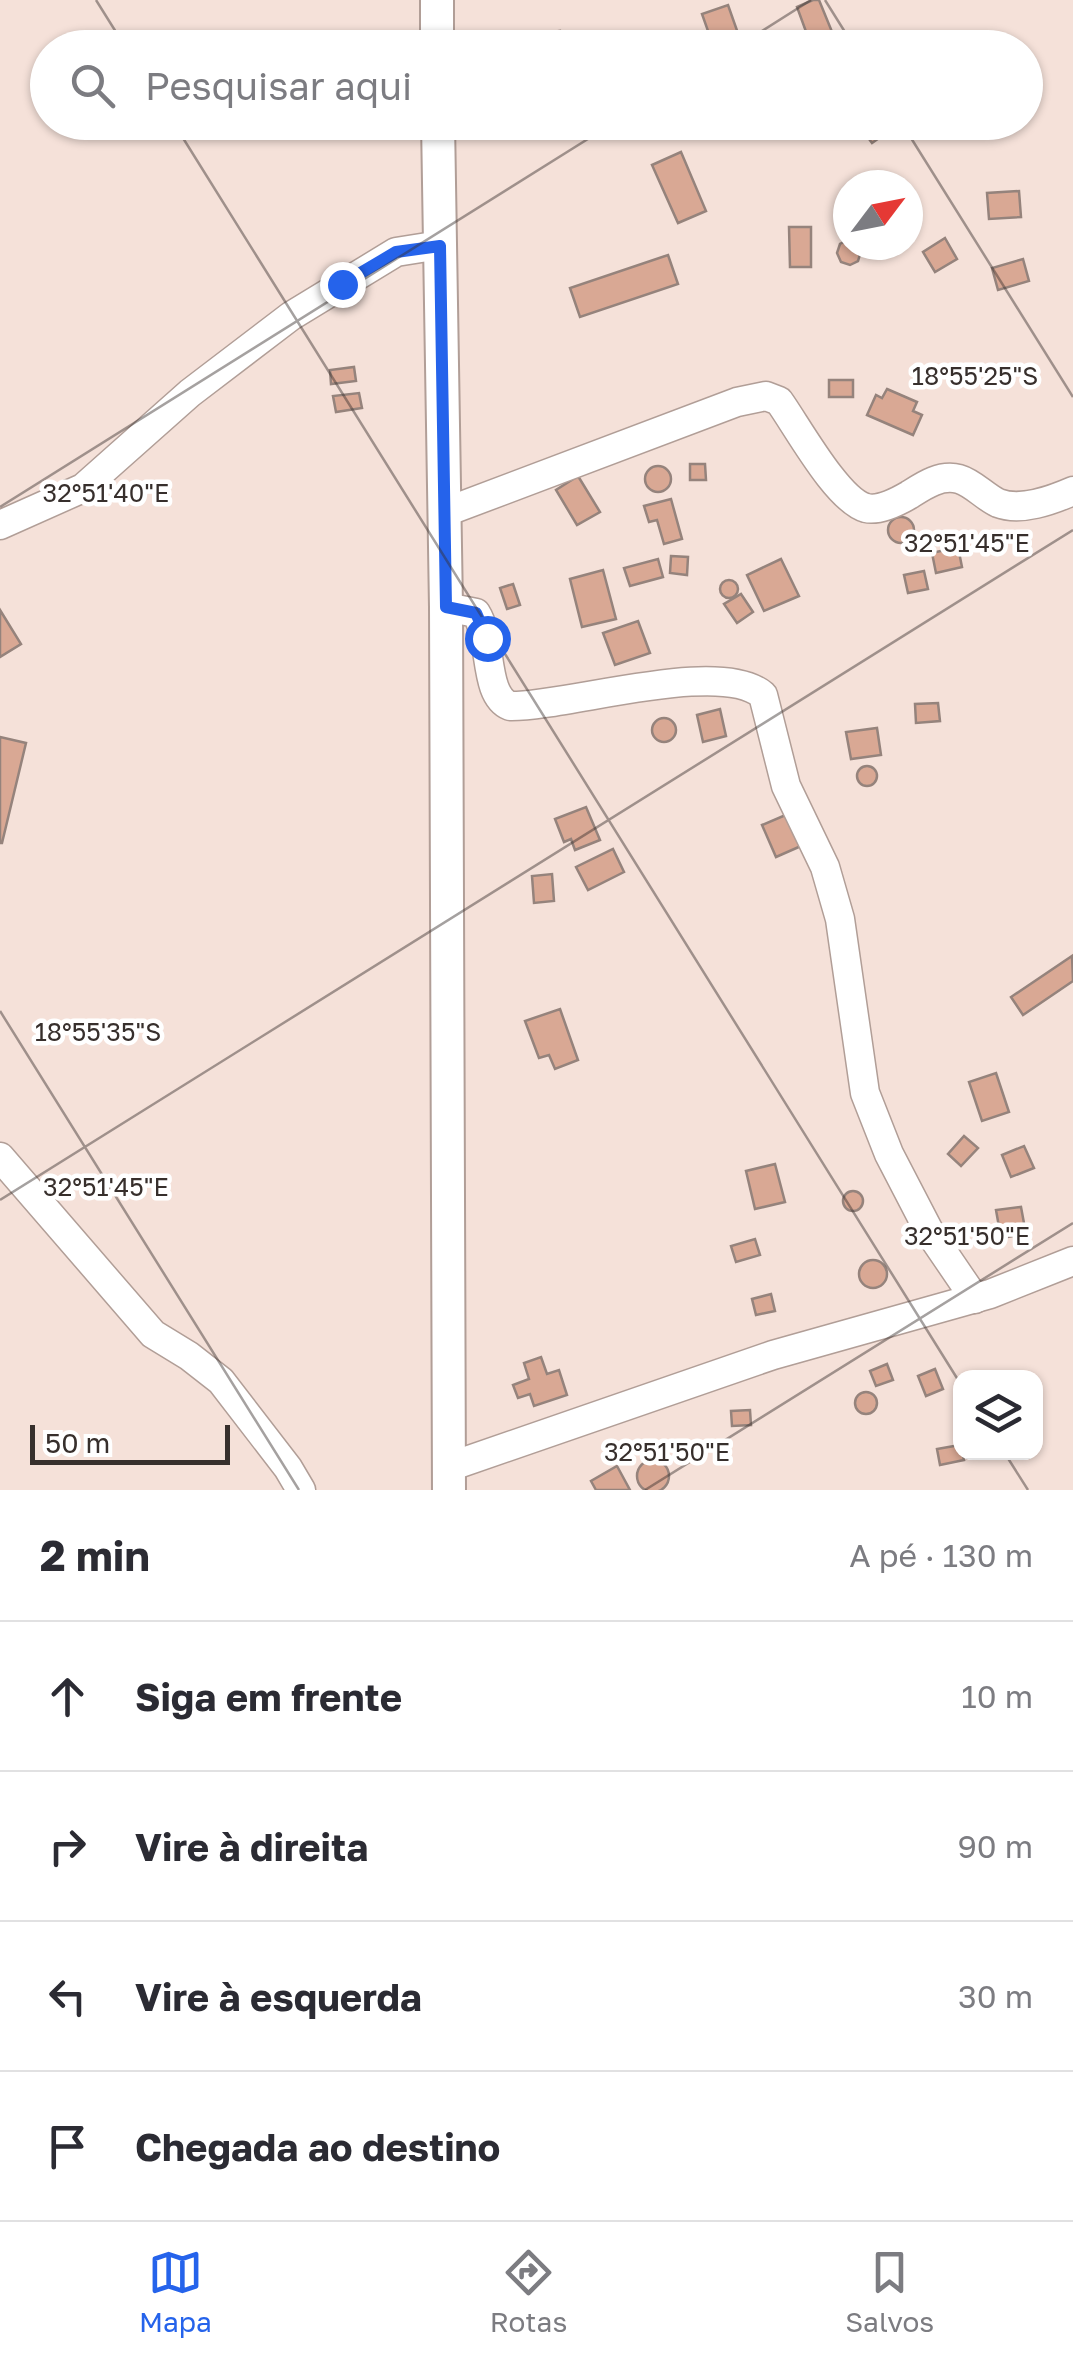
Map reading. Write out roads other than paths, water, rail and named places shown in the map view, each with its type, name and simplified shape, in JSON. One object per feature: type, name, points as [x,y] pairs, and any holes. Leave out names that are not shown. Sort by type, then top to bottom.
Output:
[{"type":"street","points":[[436,0],[437,30]]},
{"type":"street","points":[[438,140],[446,607],[449,1478],[774,1355],[975,1298],[1073,1262]]},
{"type":"street","points":[[0,525],[83,488],[190,393],[291,316],[396,252],[440,246]]},
{"type":"street","points":[[443,514],[736,402],[766,396],[780,400],[839,488],[869,509],[896,503],[944,478],[959,479],[1002,505],[1031,505],[1073,491]]},
{"type":"street","points":[[446,607],[476,613],[487,638],[492,685],[501,702],[510,706],[697,682],[754,687],[763,696],[786,786],[825,867],[840,919],[865,1093],[889,1154],[930,1233],[975,1298]]},
{"type":"street","points":[[0,1157],[153,1334],[221,1381],[301,1490]]}]
